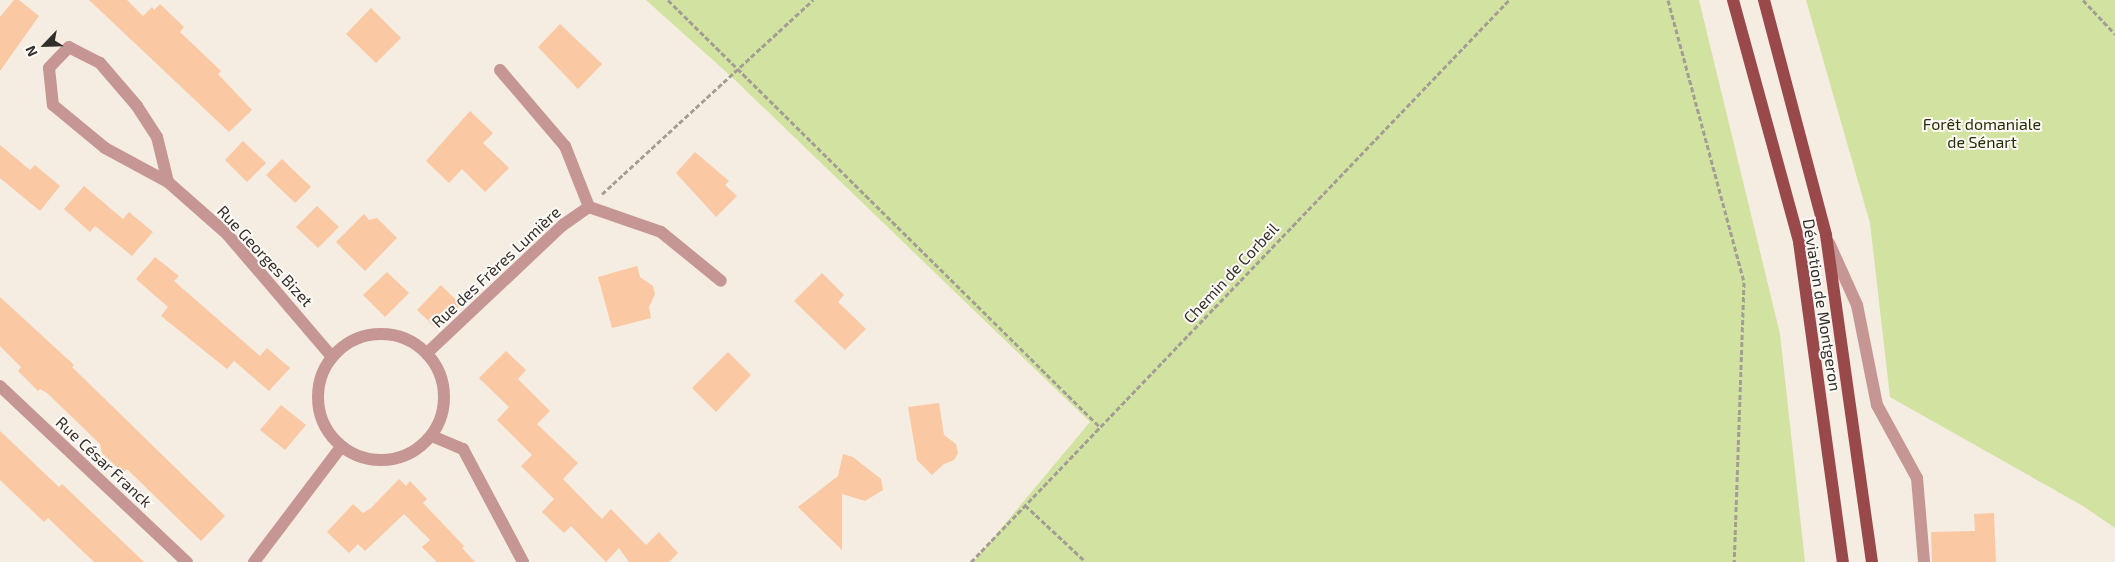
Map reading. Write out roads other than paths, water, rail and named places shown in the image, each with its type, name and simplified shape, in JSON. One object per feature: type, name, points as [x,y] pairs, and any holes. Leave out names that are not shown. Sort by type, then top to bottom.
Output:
[{"type":"main road","name":"Déviation de Montgeron","points":[[1733,0],[1799,242],[1843,562]]},
{"type":"main road","name":"Déviation de Montgeron","points":[[1764,0],[1826,235],[1872,562]]},
{"type":"street","name":"Rue Georges Bizet","points":[[168,182],[157,136],[137,106],[100,63],[69,47],[49,68],[53,105],[105,148],[168,182],[227,234],[332,357]]},
{"type":"street","points":[[500,70],[565,146],[589,206],[661,232],[721,281]]},
{"type":"street","name":"Rue des Frères Lumière","points":[[428,353],[563,225],[589,206]]},
{"type":"street","points":[[1826,235],[1857,305],[1877,405],[1916,478],[1924,562]]},
{"type":"street","points":[[386,334],[409,340],[428,353],[438,368],[444,388],[442,416],[432,436],[417,450],[396,459],[368,460],[341,447],[326,430],[317,400],[320,378],[332,357],[348,342],[364,336],[386,334]]},
{"type":"street","name":"Rue César Franck","points":[[0,386],[187,562]]},
{"type":"street","points":[[432,436],[463,449],[523,562]]},
{"type":"street","points":[[254,562],[341,447]]},
{"type":"park label","name":"Forêt domaniale de Sénart","points":[[1982,133]]}]
